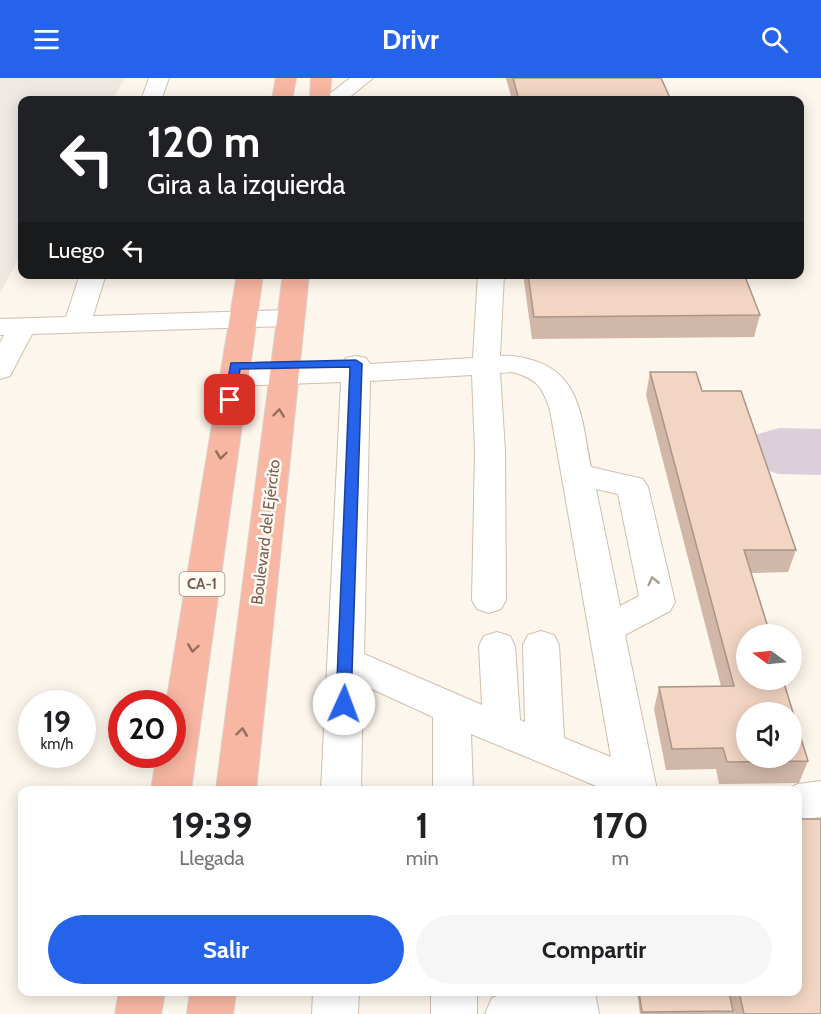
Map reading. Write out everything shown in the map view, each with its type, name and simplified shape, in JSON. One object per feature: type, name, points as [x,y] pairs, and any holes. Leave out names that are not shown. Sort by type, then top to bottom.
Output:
[{"type":"highway","points":[[283,96],[286,78]]},
{"type":"highway","points":[[320,96],[321,78]]},
{"type":"highway","name":"CA-1","points":[[172,786],[249,279]]},
{"type":"highway","name":"Boulevard del Ejército","points":[[236,786],[295,279]]},
{"type":"highway","points":[[138,1014],[141,996]]},
{"type":"highway","points":[[210,1014],[212,996]]},
{"type":"street","points":[[152,96],[159,78]]},
{"type":"street","points":[[339,96],[363,78]]},
{"type":"street","points":[[77,325],[91,279]]},
{"type":"street","points":[[489,600],[490,452],[486,366],[491,279]]},
{"type":"street","points":[[0,370],[11,327],[290,318]]},
{"type":"street","points":[[234,371],[486,366],[513,363],[537,370],[555,384],[565,410],[637,786]]},
{"type":"street","points":[[341,786],[356,368]]},
{"type":"street","points":[[577,474],[632,487],[658,602],[606,629]]},
{"type":"street","points":[[541,645],[545,747]]},
{"type":"street","points":[[497,646],[502,729]]},
{"type":"street","points":[[345,661],[633,786]]},
{"type":"street","points":[[452,709],[453,786]]},
{"type":"street","points":[[802,801],[821,799]]},
{"type":"street","points":[[335,1014],[336,996]]},
{"type":"street","points":[[454,996],[454,1014]]},
{"type":"street","points":[[508,1014],[575,998],[576,1014]]},
{"type":"shaded area","points":[[0,78],[125,78],[114,96],[18,96],[18,260],[0,293]]},
{"type":"building","points":[[513,78],[661,78],[669,96],[518,96]]},
{"type":"building","points":[[529,279],[746,279],[760,315],[534,317]]},
{"type":"building","points":[[650,372],[696,372],[702,391],[741,391],[796,550],[744,550],[767,624],[736,624],[736,690],[786,690],[790,702],[736,702],[736,762],[727,762],[723,748],[672,749],[659,687],[734,686]]},
{"type":"building","points":[[802,742],[808,761],[802,761]]},
{"type":"building","points":[[802,819],[821,819],[821,1014],[744,1014],[740,996],[802,996]]},
{"type":"building","points":[[640,996],[730,996],[733,1011],[642,1012]]},
{"type":"taxiway","points":[[779,451],[821,452]]},
{"type":"route","points":[[230,400],[235,366],[356,364],[344,704]]}]
